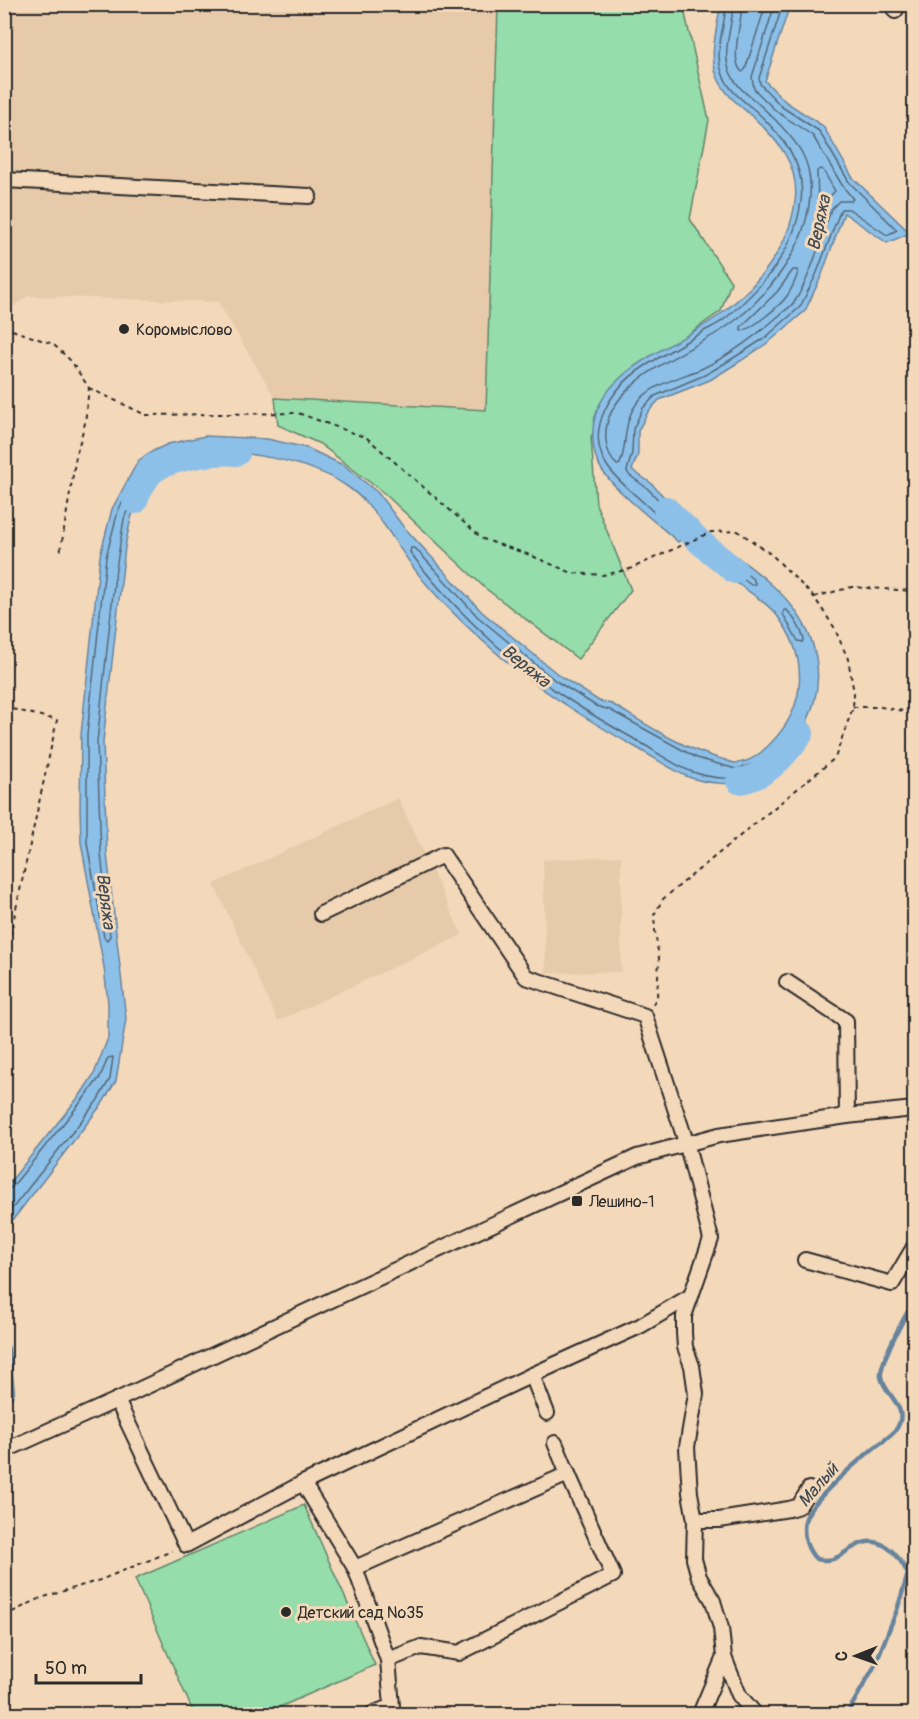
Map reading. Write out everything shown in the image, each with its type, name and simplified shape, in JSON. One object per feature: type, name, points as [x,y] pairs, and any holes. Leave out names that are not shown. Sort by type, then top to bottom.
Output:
[{"type":"street","points":[[4,180],[309,196]]},
{"type":"street","points":[[321,914],[443,855],[526,977],[645,1016],[686,1142],[711,1239],[684,1316],[685,1347],[692,1366],[696,1394],[687,1447],[690,1493],[695,1520],[694,1559],[699,1577],[713,1601],[721,1628],[724,1657],[739,1695],[755,1714]]},
{"type":"street","points":[[787,982],[846,1021],[847,1116]]},
{"type":"street","points":[[4,1448],[8,1449],[117,1400],[637,1156],[720,1135],[915,1108]]},
{"type":"street","points":[[805,1260],[892,1284],[915,1247]]},
{"type":"street","points":[[117,1400],[186,1545],[303,1483],[640,1326],[692,1296]]},
{"type":"street","points":[[532,1375],[547,1413]]},
{"type":"street","points":[[388,1660],[421,1647],[459,1653],[613,1575],[555,1443]]},
{"type":"street","points":[[355,1568],[568,1474]]},
{"type":"street","points":[[303,1483],[355,1568],[388,1660],[392,1706],[372,1714]]},
{"type":"street","points":[[695,1520],[719,1520],[789,1509],[799,1506],[809,1489]]},
{"type":"street","points":[[700,1714],[724,1657]]},
{"type":"path","points":[[4,334],[12,330],[53,344],[71,361],[89,388],[146,415],[298,413],[367,438],[483,539],[530,555],[572,573],[603,575],[630,569],[711,532],[738,531],[772,555],[814,597],[834,627],[848,659],[854,693],[853,708],[835,758],[663,899],[654,915],[654,931],[659,958],[657,997],[645,1016]]},
{"type":"path","points":[[60,554],[76,456],[85,423],[89,388]]},
{"type":"path","points":[[814,597],[852,587],[915,591]]},
{"type":"path","points":[[4,707],[57,720],[4,964]]},
{"type":"path","points":[[853,708],[881,707],[915,713]]},
{"type":"path","points":[[4,1616],[41,1598],[100,1580],[186,1545]]},
{"type":"shaded area","points":[[5,5],[498,5],[486,410],[275,398],[218,302],[28,296],[5,312]]},
{"type":"shaded area","points":[[398,798],[462,935],[278,1021],[214,884]]},
{"type":"shaded area","points":[[621,856],[621,972],[546,973],[543,860]]},
{"type":"green space","points":[[498,5],[683,5],[709,120],[690,219],[731,282],[721,311],[617,385],[591,437],[596,504],[631,590],[578,659],[485,588],[385,494],[320,444],[278,425],[275,398],[486,410]]},
{"type":"green space","points":[[304,1505],[375,1665],[264,1714],[194,1714],[135,1579]]},
{"type":"water","points":[[720,5],[790,5],[765,81],[786,102],[823,126],[853,178],[910,233],[887,243],[844,213],[821,277],[805,311],[769,342],[739,362],[710,380],[659,400],[648,412],[638,431],[638,454],[632,470],[651,483],[695,530],[678,542],[627,498],[609,479],[595,456],[593,430],[598,409],[609,390],[624,374],[705,325],[748,290],[779,250],[792,219],[796,189],[785,155],[771,135],[728,94],[720,83],[714,68],[713,50]]},
{"type":"water","points":[[205,436],[267,439],[307,448],[345,466],[378,493],[402,525],[482,612],[560,676],[599,701],[612,704],[677,741],[704,753],[733,763],[740,763],[759,754],[783,729],[792,713],[800,680],[794,646],[775,613],[701,553],[718,542],[769,582],[795,610],[808,633],[816,656],[818,680],[814,702],[806,724],[793,744],[756,778],[732,784],[693,779],[580,714],[509,663],[465,625],[431,589],[368,505],[357,494],[331,477],[276,459],[236,453],[201,454],[152,470],[138,497],[125,547],[103,742],[107,854],[126,1019],[116,1081],[102,1104],[5,1230],[5,1188],[81,1094],[94,1074],[108,1038],[108,1003],[104,967],[81,843],[80,808],[81,735],[100,556],[112,509],[138,461],[168,444]]},
{"type":"waterway","name":"Веряжа","points":[[135,501],[148,476],[164,465],[190,457],[237,453]]},
{"type":"waterway","name":"Веряжа","points":[[666,509],[700,542],[735,571]]},
{"type":"waterway","name":"Веряжа","points":[[739,781],[767,770],[782,757],[801,733]]},
{"type":"waterway","name":"Малый","points":[[847,1714],[874,1667],[897,1610],[908,1574],[893,1552],[873,1542],[856,1546],[834,1559],[816,1559],[806,1542],[805,1521],[816,1503],[835,1482],[895,1431],[901,1416],[896,1402],[883,1384],[881,1371],[893,1339],[914,1303]]},
{"type":"waterway","points":[[4,1344],[8,1348],[13,1392],[4,1409]]},
{"type":"place","name":"Коромыслово","points":[[124,329]]},
{"type":"place","name":"Лешино-1","points":[[577,1201]]},
{"type":"place","name":"Детский сад №35","points":[[286,1612]]}]
